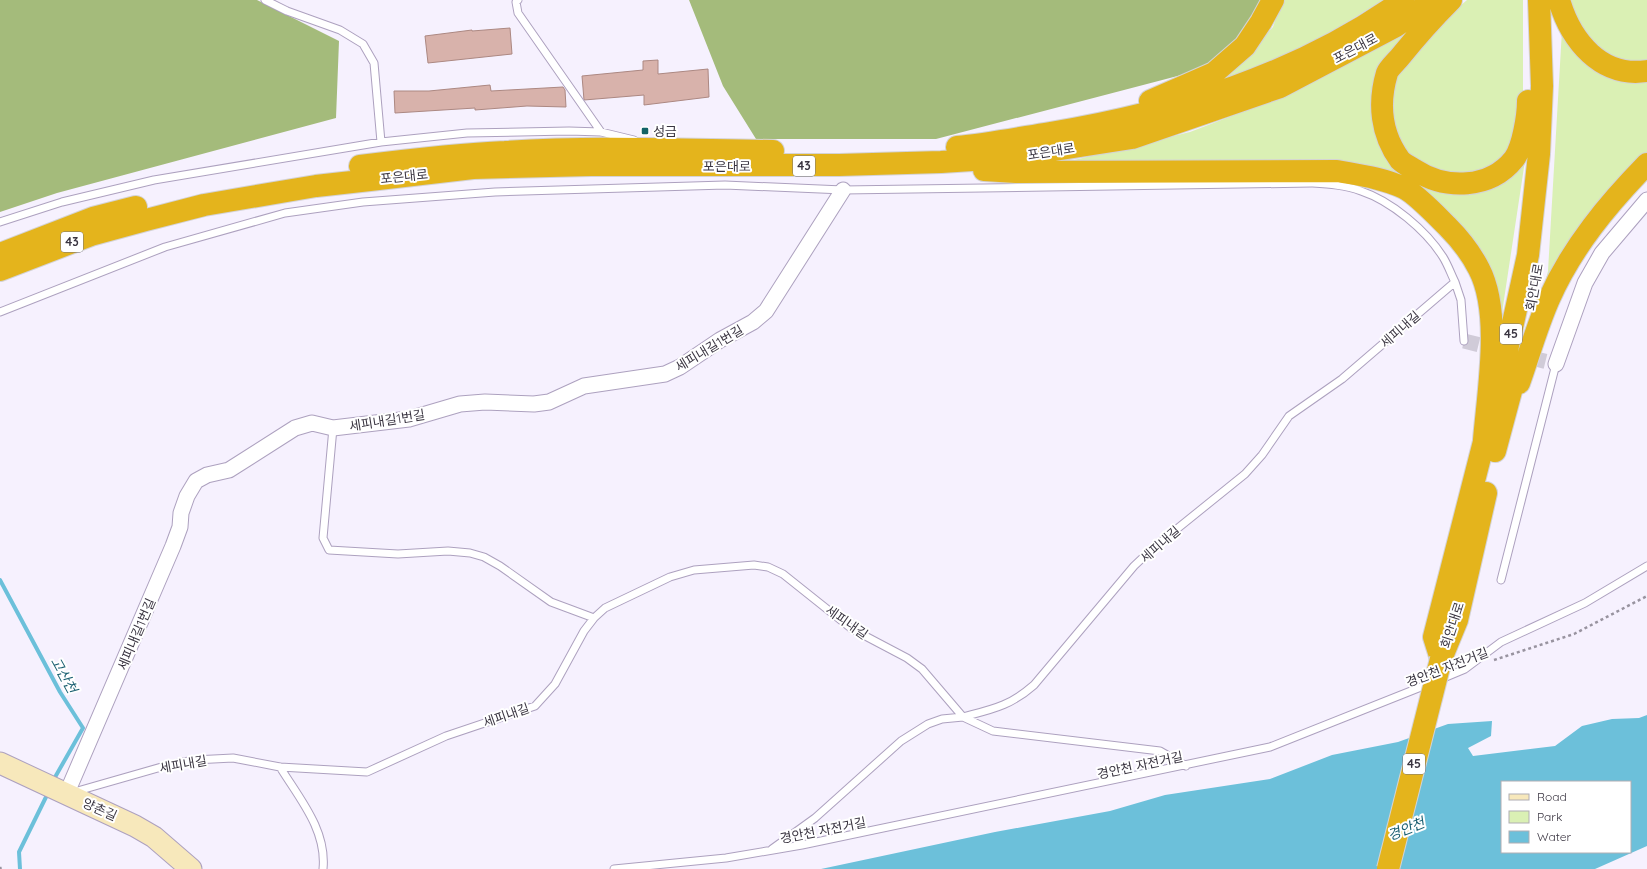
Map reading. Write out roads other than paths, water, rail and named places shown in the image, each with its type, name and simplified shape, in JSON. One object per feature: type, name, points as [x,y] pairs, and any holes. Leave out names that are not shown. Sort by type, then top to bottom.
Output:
[{"type":"highway","points":[[1082,128],[1189,85],[1214,73],[1245,46],[1273,0]]},
{"type":"highway","name":"포은대로","points":[[0,254],[93,218],[174,198],[310,173],[422,158],[506,152],[679,150],[886,152],[978,145],[1082,128],[1157,112],[1203,98],[1270,74],[1327,48],[1387,12],[1403,0]]},
{"type":"highway","name":"포은대로","points":[[0,270],[91,235],[146,220],[204,206],[316,186],[473,168],[591,165],[839,166],[1003,158],[1132,138],[1280,87],[1396,26],[1434,0]]},
{"type":"highway","points":[[1451,0],[1423,28],[1388,72],[1381,105],[1386,134],[1401,161],[1426,177],[1460,185],[1477,182],[1495,175],[1514,158],[1527,122],[1532,37],[1539,0]]},
{"type":"highway","name":"회안대로","points":[[1388,869],[1441,659],[1456,620],[1491,442],[1499,389],[1528,255],[1539,154],[1542,86],[1539,0]]},
{"type":"highway","name":"회안대로","points":[[1491,442],[1525,336],[1542,240],[1554,92],[1553,0]]},
{"type":"highway","points":[[1559,0],[1565,20],[1586,50],[1608,67],[1632,74],[1647,71]]},
{"type":"highway","points":[[893,163],[1016,172],[1336,171],[1373,178],[1405,188],[1437,216],[1463,243],[1480,270],[1487,291],[1491,317],[1491,442]]},
{"type":"highway","points":[[1491,442],[1549,299],[1582,240],[1613,199],[1647,164]]},
{"type":"highway","points":[[0,241],[40,226],[93,218]]},
{"type":"highway","points":[[0,284],[146,220]]},
{"type":"street","name":"세피내길1번길","points":[[66,795],[174,546],[180,527],[181,513],[187,496],[196,481],[207,476],[229,470],[294,428],[312,423],[333,428],[409,419],[460,404],[485,402],[534,404],[549,402],[584,386],[665,374],[680,367],[720,340],[753,322],[766,311],[843,190]]},
{"type":"street","points":[[1556,364],[1585,283],[1602,253],[1647,200]]},
{"type":"street","name":"양촌길","points":[[0,763],[135,826],[159,842],[191,869]]},
{"type":"lane","points":[[265,0],[287,11],[340,30],[363,44],[374,63],[381,142]]},
{"type":"lane","points":[[518,0],[516,2],[518,13],[601,132]]},
{"type":"lane","points":[[0,222],[62,202],[154,180],[381,142],[467,133],[569,131],[601,132],[679,150]]},
{"type":"lane","points":[[0,312],[165,247],[293,212],[362,202],[496,192],[725,186],[843,190],[1312,183],[1336,185],[1361,191],[1408,218],[1426,236],[1443,257],[1455,282],[1461,300],[1464,341]]},
{"type":"lane","name":"세피내길","points":[[66,795],[165,766],[194,760],[233,758],[280,767],[367,772],[446,736],[535,706],[555,684],[580,638],[594,618],[605,608],[670,577],[694,570],[754,565],[768,567],[784,574],[852,628],[907,658],[922,669],[963,717],[1002,707],[1025,693],[1034,685],[1134,566],[1152,549],[1245,474],[1262,455],[1289,416],[1342,379],[1455,282]]},
{"type":"lane","points":[[1501,580],[1556,364]]},
{"type":"lane","points":[[333,428],[324,538],[329,550],[398,554],[448,551],[470,553],[484,557],[500,566],[551,602],[594,618]]},
{"type":"lane","points":[[614,869],[726,858],[770,851],[1186,766],[1270,747],[1336,722],[1465,669],[1501,642],[1585,603],[1647,566]]},
{"type":"lane","points":[[770,851],[815,818],[901,741],[928,724],[942,719],[963,717],[993,731],[1160,751],[1186,766]]},
{"type":"lane","points":[[280,767],[316,826],[323,847],[323,869]]},
{"type":"water","name":"경안천","points":[[1647,715],[1647,846],[1595,869],[821,869],[995,832],[1110,811],[1165,795],[1270,779],[1332,755],[1398,742],[1448,724],[1492,721],[1491,736],[1468,748],[1473,756],[1555,746],[1582,726],[1612,719],[1639,718]]},
{"type":"waterway","name":"고산천","points":[[0,580],[60,692],[83,728],[54,779]]},
{"type":"waterway","name":"고산천","points":[[20,869],[19,852],[47,795]]},
{"type":"tunnel","points":[[1464,341],[1556,364]]},
{"type":"place","name":"성금","points":[[645,131]]}]
